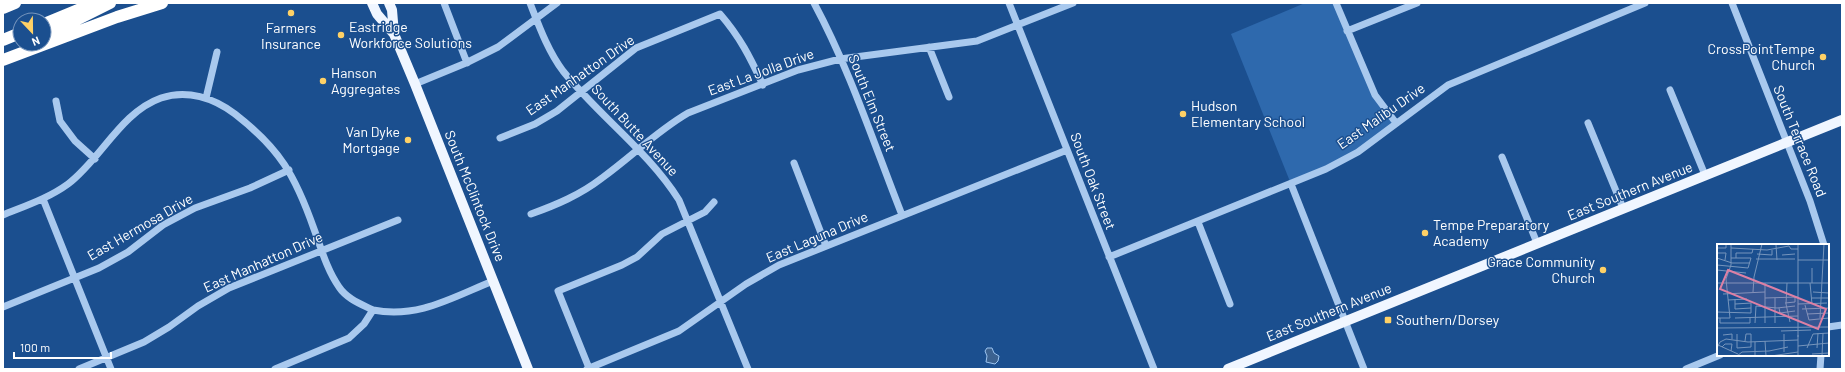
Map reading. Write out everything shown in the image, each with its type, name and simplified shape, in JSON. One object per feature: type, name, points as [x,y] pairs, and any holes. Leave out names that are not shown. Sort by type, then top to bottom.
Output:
[{"type":"highway","points":[[3,8],[15,3]]},
{"type":"highway","points":[[52,21],[95,3]]},
{"type":"highway","points":[[52,32],[110,3]]},
{"type":"highway","points":[[3,60],[117,17],[162,3]]},
{"type":"main road","name":"South McClintock Drive","points":[[372,3],[377,14],[394,34],[528,369]]},
{"type":"main road","name":"South McClintock Drive","points":[[389,3],[392,10],[394,34]]},
{"type":"main road","name":"East Southern Avenue","points":[[1228,369],[1842,120]]},
{"type":"street","points":[[444,3],[467,63]]},
{"type":"street","name":"South Butte Avenue","points":[[530,3],[550,50],[563,71],[668,182],[688,220],[748,369]]},
{"type":"street","points":[[415,84],[467,63],[498,47],[556,3]]},
{"type":"street","name":"South Elm Street","points":[[814,3],[840,59],[902,215]]},
{"type":"street","name":"South Oak Street","points":[[1009,3],[1154,369]]},
{"type":"street","name":"East La Jolla Drive","points":[[531,214],[568,200],[601,179],[638,149],[688,113],[763,85],[798,70],[840,59],[929,46],[977,41],[1073,3]]},
{"type":"street","points":[[1336,3],[1375,95],[1396,123]]},
{"type":"street","points":[[1347,31],[1417,3]]},
{"type":"street","name":"East Malibu Drive","points":[[1109,257],[1326,169],[1358,152],[1448,85],[1645,3]]},
{"type":"street","name":"South Terrace Road","points":[[1732,3],[1817,219],[1824,244]]},
{"type":"street","name":"East Manhatton Drive","points":[[500,138],[535,124],[557,111],[636,48],[720,14],[735,32],[749,53],[763,85]]},
{"type":"street","points":[[929,46],[949,97]]},
{"type":"street","points":[[206,98],[217,52]]},
{"type":"street","points":[[1670,90],[1705,175]]},
{"type":"street","points":[[3,215],[43,199],[68,184],[95,159],[126,121],[143,108],[161,98],[182,95],[206,98],[224,106],[252,127],[275,150],[289,170],[308,213],[332,278],[348,297],[373,310],[397,313],[421,310],[493,281]]},
{"type":"street","points":[[56,101],[60,121],[75,141],[95,159]]},
{"type":"street","points":[[1588,123],[1623,208]]},
{"type":"street","name":"East Laguna Drive","points":[[588,369],[679,331],[722,303],[746,284],[779,265],[1067,150]]},
{"type":"street","points":[[1502,157],[1537,244]]},
{"type":"street","points":[[794,163],[826,246]]},
{"type":"street","name":"East Hermosa Drive","points":[[3,307],[100,268],[122,255],[163,225],[195,208],[250,188],[289,170]]},
{"type":"street","points":[[1291,184],[1364,369]]},
{"type":"street","points":[[43,199],[111,369]]},
{"type":"street","points":[[588,369],[558,291],[622,265],[637,257],[662,234],[705,212],[714,202]]},
{"type":"street","name":"East Manhatton Drive","points":[[79,369],[156,334],[198,306],[229,288],[398,220]]},
{"type":"street","points":[[1198,222],[1230,304]]},
{"type":"street","points":[[275,369],[349,338],[364,324],[373,310]]},
{"type":"street","points":[[1829,327],[1842,325]]},
{"type":"street","points":[[1686,369],[1718,356]]},
{"type":"street","points":[[1820,369],[1821,356]]},
{"type":"shaded area","points":[[1305,3],[1336,3],[1375,95],[1396,123],[1358,152],[1291,184],[1231,34]]},
{"type":"shaded area","points":[[987,348],[992,348],[994,353],[999,356],[998,361],[995,364],[986,362],[987,356],[985,351]]},
{"type":"place","name":"Farmers Insurance","points":[[291,13]]},
{"type":"place","name":"Eastridge Workforce Solutions","points":[[341,35]]},
{"type":"place","name":"CrossPointTempe Church","points":[[1823,57]]},
{"type":"place","name":"Hanson Aggregates","points":[[323,81]]},
{"type":"place","name":"Hudson Elementary School","points":[[1183,114]]},
{"type":"place","name":"Van Dyke Mortgage","points":[[408,140]]},
{"type":"place","name":"Tempe Preparatory Academy","points":[[1425,233]]},
{"type":"place","name":"Grace Community Church","points":[[1603,270]]},
{"type":"place","name":"Southern/Dorsey","points":[[1388,320]]}]
